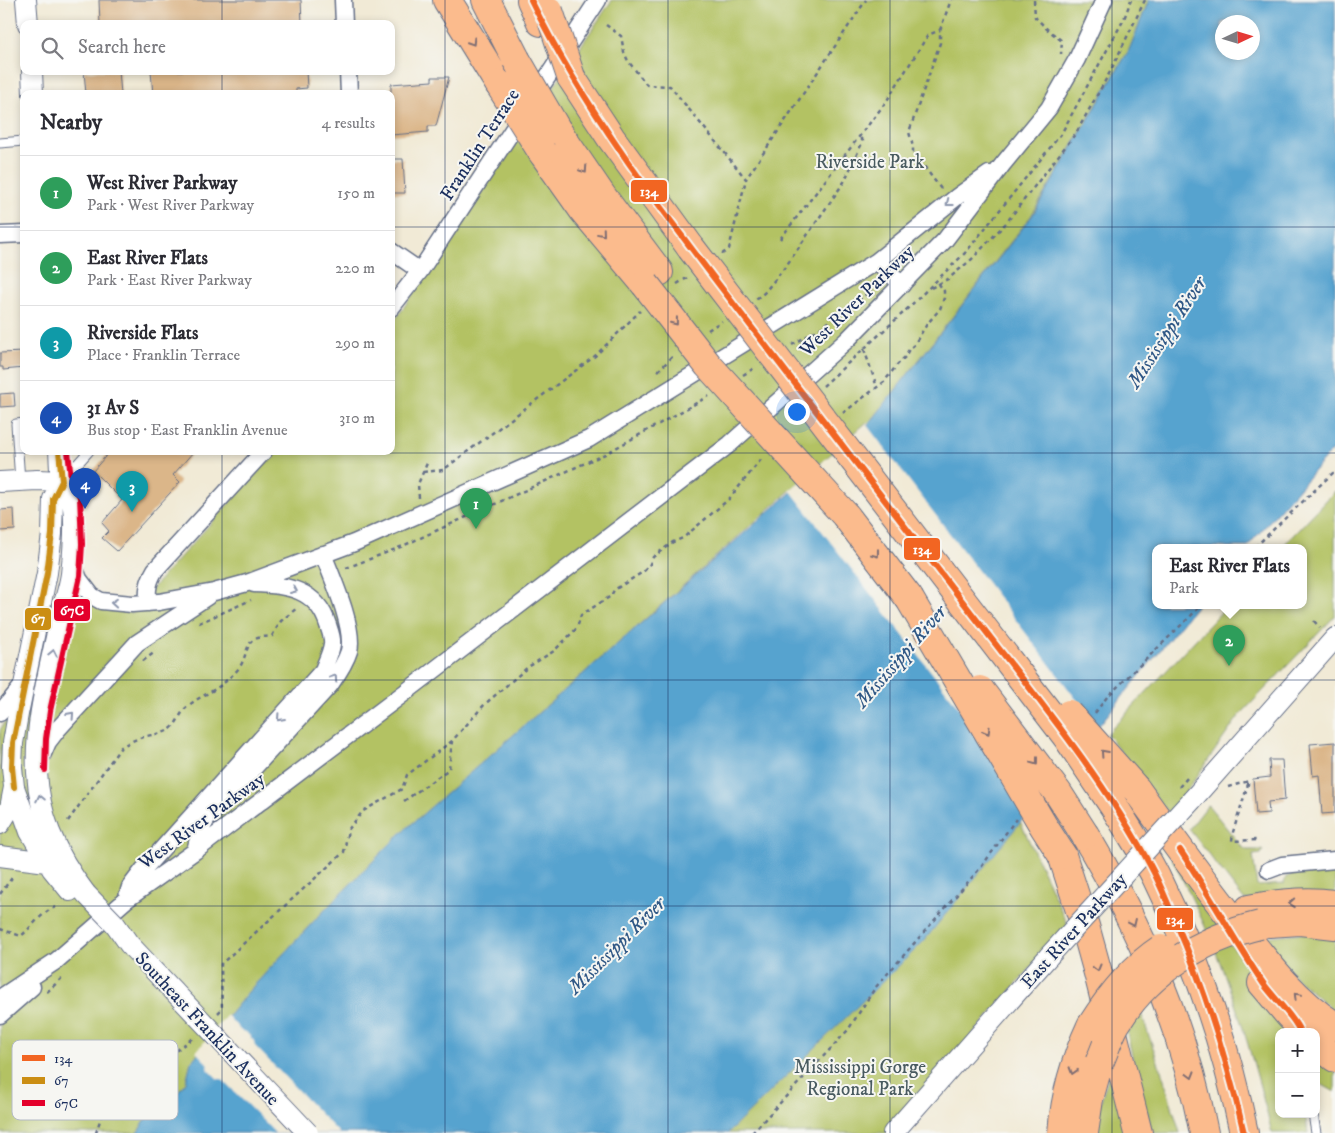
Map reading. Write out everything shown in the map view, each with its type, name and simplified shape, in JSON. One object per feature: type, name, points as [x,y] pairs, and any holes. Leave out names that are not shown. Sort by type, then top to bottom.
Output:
[{"type":"highway","points":[[447,0],[542,152],[583,210],[652,278],[846,516],[1058,793],[1085,835],[1126,907],[1165,996],[1182,1044],[1196,1093],[1204,1133]]},
{"type":"highway","points":[[486,0],[516,59],[557,130],[602,196],[652,278]]},
{"type":"highway","points":[[542,8],[576,86],[637,174],[691,248],[1067,737],[1115,808],[1148,862],[1184,939],[1220,1040],[1244,1133]]},
{"type":"highway","points":[[919,544],[1136,789],[1264,962],[1306,1004],[1335,1026]]},
{"type":"highway","points":[[909,598],[1062,855],[1098,973],[1138,1133]]},
{"type":"highway","points":[[1200,878],[1248,962],[1301,1028]]},
{"type":"highway","points":[[1062,1133],[1071,1077],[1091,1026],[1118,987],[1157,952],[1198,927],[1254,917],[1295,902],[1335,904]]},
{"type":"highway","points":[[1084,1133],[1089,1099],[1099,1063],[1115,1026],[1127,1008],[1158,974],[1195,948],[1222,936],[1254,917],[1278,921],[1300,921],[1335,925]]},
{"type":"highway","points":[[1320,1046],[1335,1058]]},
{"type":"street","points":[[26,0],[28,20]]},
{"type":"street","points":[[343,0],[344,20]]},
{"type":"street","name":"Franklin Terrace","points":[[395,303],[420,271],[598,0]]},
{"type":"street","name":"West River Parkway","points":[[0,998],[56,961],[126,900],[195,851],[407,691],[730,444],[847,340],[945,240],[1049,108],[1077,59],[1104,0]]},
{"type":"street","points":[[32,75],[33,90]]},
{"type":"street","points":[[348,75],[349,90]]},
{"type":"street","name":"West River Parkway","points":[[72,561],[79,579],[86,590],[101,601],[132,604],[148,603],[214,592],[246,583],[354,543],[589,439],[877,261],[951,202],[1003,164]]},
{"type":"street","points":[[0,235],[20,234]]},
{"type":"street","points":[[395,254],[420,271]]},
{"type":"street","points":[[877,261],[902,285]]},
{"type":"street","points":[[59,455],[62,481],[71,498],[74,522],[72,561],[41,709],[37,738],[36,770],[38,794],[47,826],[65,864],[76,900]]},
{"type":"street","points":[[148,603],[147,591],[149,581],[155,570],[260,455]]},
{"type":"street","points":[[0,482],[20,480],[62,481]]},
{"type":"street","points":[[62,481],[53,500],[47,573],[13,743],[12,767],[14,787],[30,832],[47,862],[76,900]]},
{"type":"street","points":[[195,851],[200,831],[207,819],[330,685],[342,667],[349,650],[349,630],[323,554]]},
{"type":"street","points":[[126,900],[130,887],[143,870],[323,670],[332,644],[326,617],[319,605],[311,597],[290,587],[246,583]]},
{"type":"street","name":"West River Parkway","points":[[36,770],[48,742],[58,729],[137,643],[214,592]]},
{"type":"street","name":"East River Parkway","points":[[893,1133],[1049,956],[1192,800],[1329,635]]},
{"type":"street","points":[[0,714],[25,682]]},
{"type":"street","points":[[0,824],[10,808],[14,787]]},
{"type":"street","points":[[0,856],[47,862]]},
{"type":"street","points":[[1269,870],[1282,865],[1335,860]]},
{"type":"street","name":"Southeast Franklin Avenue","points":[[76,900],[107,929],[128,944],[308,1133]]},
{"type":"street","name":"West River Parkway","points":[[0,1015],[41,979],[56,961]]},
{"type":"lane","points":[[0,143],[20,141]]},
{"type":"lane","points":[[20,424],[16,424],[20,480]]},
{"type":"lane","points":[[62,481],[85,455]]},
{"type":"lane","points":[[1314,1118],[1316,1133]]},
{"type":"path","points":[[729,249],[746,179],[866,0]]},
{"type":"path","points":[[951,0],[940,30],[940,44],[910,132],[913,154],[921,157],[926,169],[951,202]]},
{"type":"path","points":[[1034,0],[1035,17],[1062,41],[1060,62]]},
{"type":"path","points":[[927,290],[948,279],[972,259],[1006,223],[1076,133],[1110,72],[1145,0]]},
{"type":"path","points":[[606,25],[621,36],[624,52],[628,60],[647,85],[670,86],[746,179]]},
{"type":"path","points":[[780,239],[886,102],[928,35],[940,30]]},
{"type":"path","points":[[756,299],[764,293],[786,266],[844,182],[863,141],[859,137]]},
{"type":"path","points":[[853,406],[884,382],[940,309],[944,298],[944,291],[938,284]]},
{"type":"path","points":[[424,472],[443,470],[595,356],[641,310]]},
{"type":"path","points":[[706,332],[723,321]]},
{"type":"path","points":[[864,349],[877,387]]},
{"type":"path","points":[[658,371],[675,354]]},
{"type":"path","points":[[222,1010],[221,964],[344,852],[348,830],[362,811],[402,789],[407,776],[452,741],[485,704],[528,668],[554,651],[577,628],[581,615],[611,596],[614,590],[643,572],[654,557],[673,542],[683,538],[728,500],[764,456]]},
{"type":"path","points":[[420,514],[418,484],[428,461]]},
{"type":"path","points":[[1258,544],[1335,471]]},
{"type":"path","points":[[68,821],[121,747],[140,738],[168,731],[179,720],[187,706],[223,684],[234,673],[241,665],[249,644],[257,637],[272,636],[281,621],[311,597]]},
{"type":"path","points":[[1090,720],[1107,697],[1198,609]]},
{"type":"path","points":[[1314,621],[1329,635]]},
{"type":"path","points":[[404,801],[448,769],[452,741]]},
{"type":"path","points":[[1223,787],[1248,781],[1232,841],[1256,840]]},
{"type":"path","points":[[752,1133],[848,1030],[875,988],[982,866],[1021,812]]},
{"type":"path","points":[[0,894],[18,869]]},
{"type":"path","points":[[0,929],[21,936],[54,907],[76,900]]},
{"type":"path","points":[[178,1049],[188,1043]]},
{"type":"path","points":[[96,1133],[100,1120]]},
{"type":"green space","name":"Riverside Park","points":[[612,0],[1149,0],[1129,50],[1031,216],[869,424],[867,422],[399,835],[314,921],[249,991],[191,1062],[186,1082],[178,1091],[178,1040],[12,1040],[12,1120],[146,1120],[137,1133],[0,1133],[0,730],[78,595],[103,609],[132,613],[272,455],[395,455],[395,320]]},
{"type":"green space","points":[[1335,491],[1335,616],[1239,716],[1170,815],[1107,734],[1224,609],[1307,609],[1307,544],[1285,544]]},
{"type":"green space","points":[[1208,805],[1242,847],[1247,850],[1263,850],[1261,854],[1253,855],[1257,886],[1284,884],[1286,877],[1294,874],[1335,871],[1335,895],[1244,900],[1189,829]]},
{"type":"green space","name":"Mississippi Gorge Regional Park","points":[[1013,806],[1068,925],[887,1133],[728,1133]]},
{"type":"green space","points":[[1172,859],[1253,977],[1292,1028],[1275,1028],[1275,1118],[1306,1118],[1308,1133],[1272,1133],[1248,1043],[1225,977],[1207,930]]},
{"type":"green space","points":[[1300,933],[1335,935],[1335,1012],[1297,979],[1264,937]]},
{"type":"green space","points":[[1141,1013],[1180,1133],[1152,1133],[1147,1111],[1144,1109],[1127,1033]]},
{"type":"green space","points":[[1320,1048],[1335,1060],[1335,1092],[1320,1084]]},
{"type":"green space","points":[[1113,1061],[1128,1133],[1096,1133],[1099,1108]]},
{"type":"water","name":"Mississippi River","points":[[1149,0],[1335,0],[1335,447],[1250,544],[1152,544],[1152,609],[1194,609],[923,942],[728,1133],[137,1133],[146,1120],[178,1120],[178,1091],[186,1082],[191,1062],[249,991],[314,921],[399,835],[869,424],[1032,216],[1129,50]]},
{"type":"pier","points":[[866,424],[1099,729],[1031,812],[1002,763],[790,490]]},
{"type":"pier","points":[[227,1015],[241,1031],[246,1032],[254,1041],[255,1046],[339,1133],[275,1133],[222,1079],[218,1079],[208,1069],[207,1063],[196,1052]]},
{"type":"building","points":[[99,0],[301,0],[302,20],[100,20]]},
{"type":"building","points":[[84,75],[119,75],[121,90],[86,90]]},
{"type":"building","points":[[151,75],[306,75],[307,88],[296,90],[153,90]]},
{"type":"building","points":[[432,77],[449,77],[436,126],[428,126],[428,132],[395,135],[395,90],[391,90],[391,84],[432,81]]},
{"type":"building","points":[[395,159],[403,159],[405,193],[395,193]]},
{"type":"building","points":[[20,352],[20,368],[3,370],[3,367],[0,367],[0,353]]},
{"type":"building","points":[[14,393],[15,406],[0,407],[0,394]]},
{"type":"building","points":[[107,455],[190,455],[173,475],[180,482],[117,551],[102,538],[109,531],[102,523],[122,500],[93,471]]},
{"type":"building","points":[[14,509],[15,530],[0,531],[0,510]]},
{"type":"building","points":[[1335,742],[1335,813],[1322,814],[1319,775],[1313,776],[1310,744]]},
{"type":"building","points":[[1269,760],[1282,760],[1285,800],[1268,802],[1269,813],[1256,814],[1253,779],[1270,777]]},
{"type":"transit line","name":"134","points":[[531,0],[553,43],[578,85],[659,205],[1054,720],[1115,806],[1154,872],[1186,946],[1214,1025],[1244,1133]]},
{"type":"transit line","name":"67","points":[[14,787],[12,767],[13,743],[47,573],[52,534],[53,499],[62,481],[59,455]]},
{"type":"transit line","name":"67C","points":[[45,770],[46,739],[50,711],[80,576],[82,544],[80,497],[71,478],[68,455]]},
{"type":"transit line","name":"134","points":[[1180,850],[1263,983],[1298,1028]]},
{"type":"place","name":"31 Av S","points":[[85,509]]},
{"type":"place","name":"Riverside Flats","points":[[132,512]]},
{"type":"place","name":"West River Parkway","points":[[476,529]]},
{"type":"place","name":"East River Flats","points":[[1229,666]]}]
